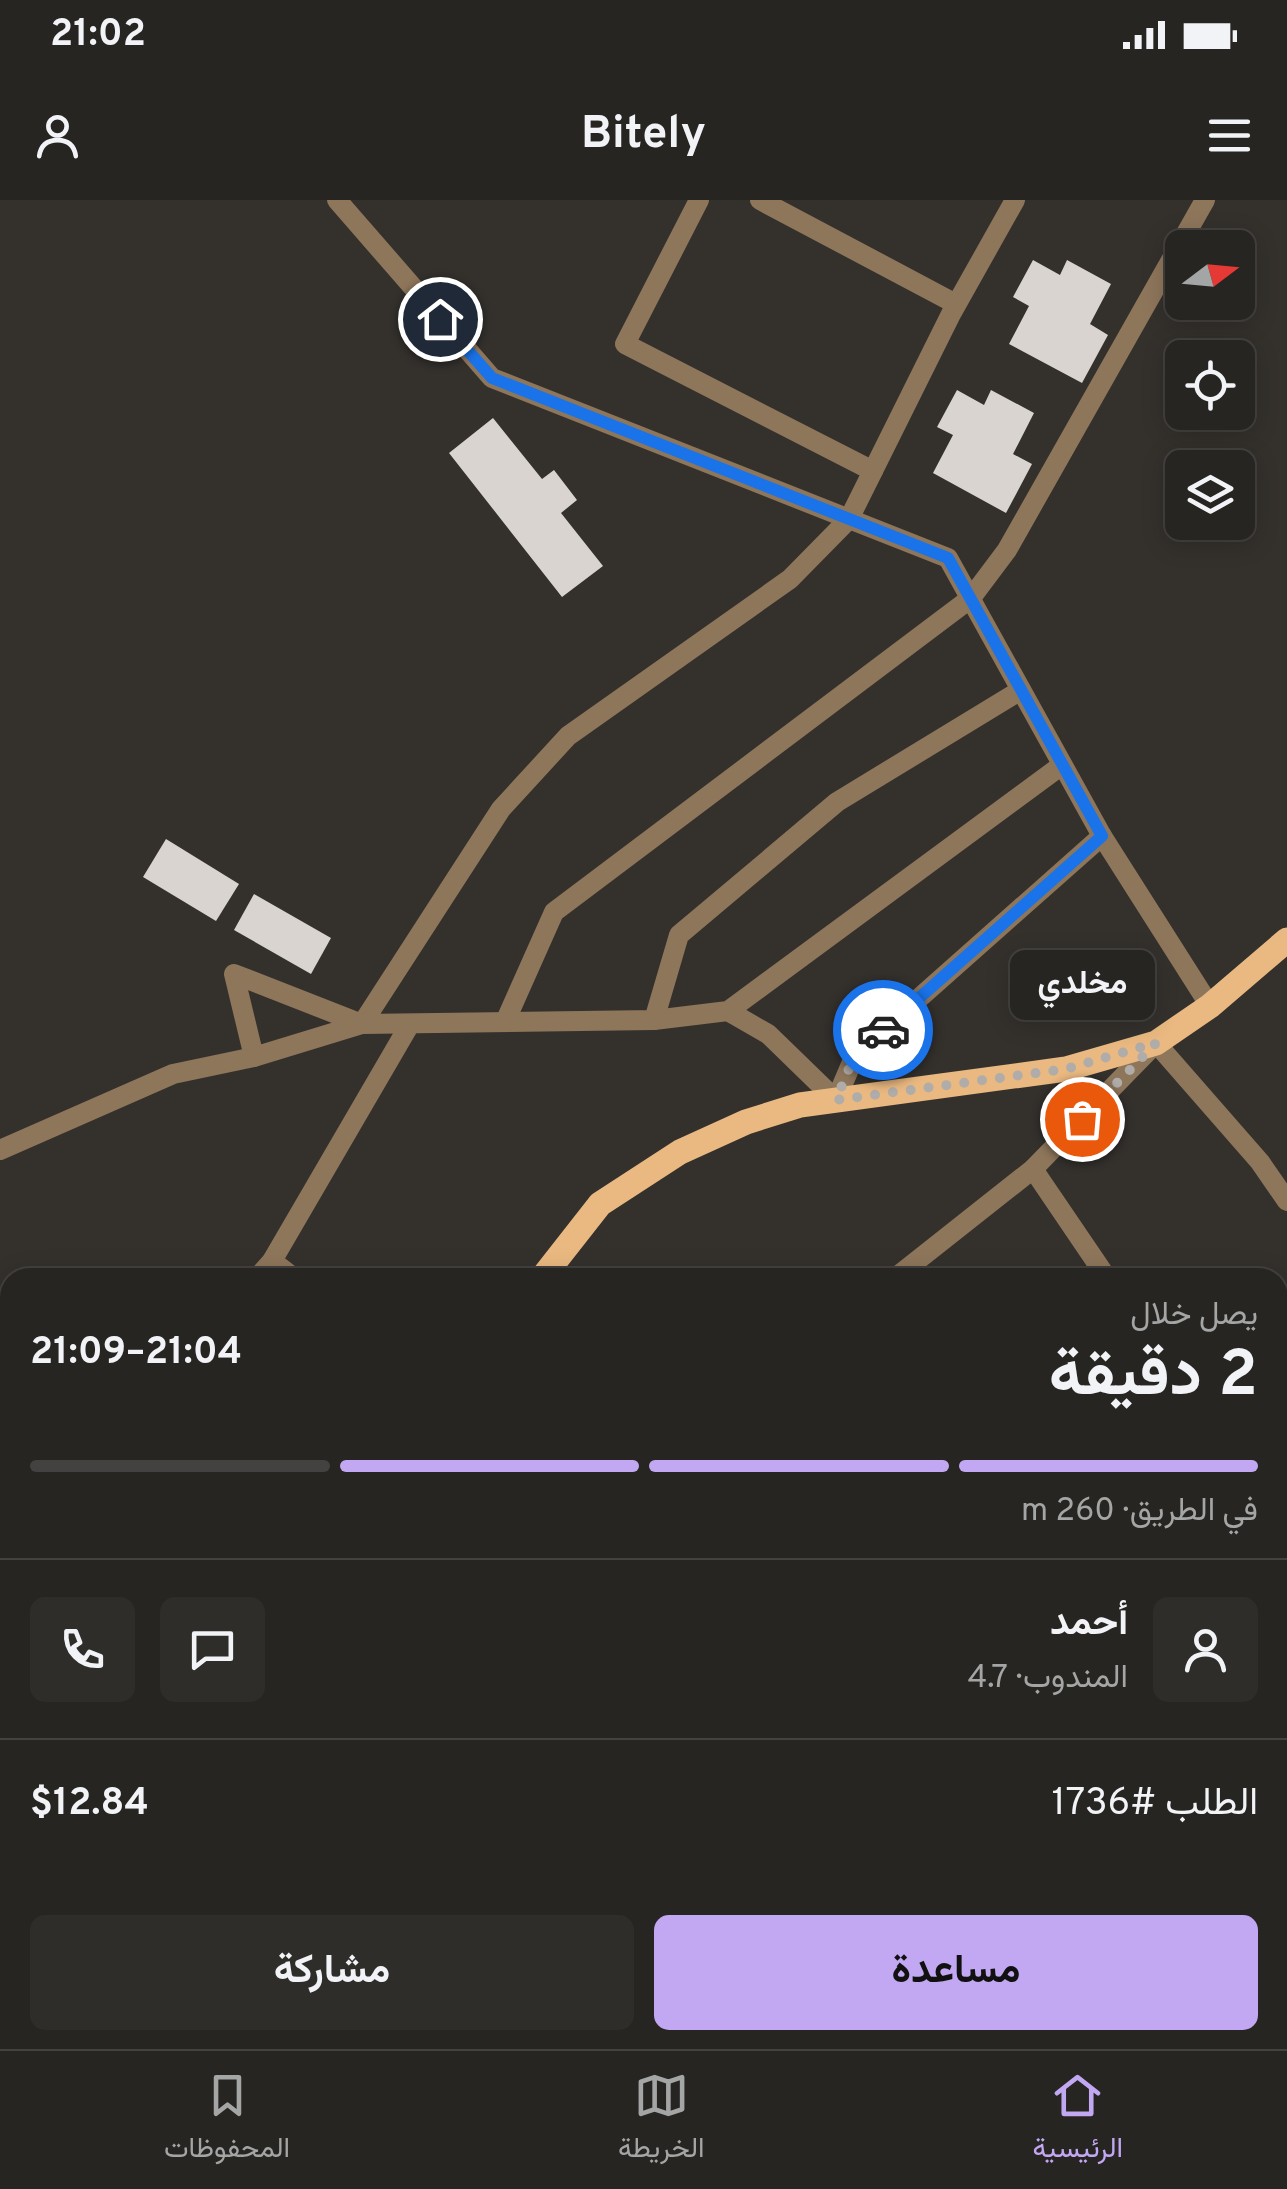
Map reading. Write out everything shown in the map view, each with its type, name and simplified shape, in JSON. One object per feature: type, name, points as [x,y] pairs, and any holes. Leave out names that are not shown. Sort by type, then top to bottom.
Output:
[{"type":"main road","points":[[550,1268],[600,1204],[680,1152],[746,1122],[836,1100],[1066,1069],[1156,1043],[1210,1006],[1287,940]]},
{"type":"street","points":[[337,200],[492,378],[948,558],[1102,836],[1210,1006]]},
{"type":"street","points":[[699,200],[625,344],[872,471]]},
{"type":"street","points":[[760,200],[956,304]]},
{"type":"street","points":[[362,1024],[501,810],[568,736],[790,579],[849,519],[956,304],[1015,200]]},
{"type":"street","points":[[505,1022],[554,912],[971,598],[1007,550],[1205,200]]},
{"type":"street","points":[[654,1020],[679,935],[837,802],[1022,690]]},
{"type":"street","points":[[0,1150],[173,1074],[254,1057],[362,1024],[654,1020],[728,1010],[1062,765]]},
{"type":"street","points":[[728,1010],[768,1034],[836,1100],[855,1054],[1102,836]]},
{"type":"street","points":[[254,1057],[234,974],[362,1024]]},
{"type":"street","points":[[266,1268],[410,1024]]},
{"type":"street","points":[[908,1268],[1032,1170],[1156,1043],[1260,1162],[1287,1201]]},
{"type":"street","points":[[1260,1162],[1287,1174]]},
{"type":"street","points":[[1032,1170],[1100,1268]]},
{"type":"street","points":[[272,1261],[281,1268]]},
{"type":"building","points":[[1033,260],[1060,275],[1067,260],[1111,284],[1090,324],[1108,335],[1082,383],[1009,344],[1029,306],[1013,297]]},
{"type":"building","points":[[957,390],[984,405],[991,390],[1034,413],[1013,454],[1032,464],[1006,513],[933,473],[953,435],[937,427]]},
{"type":"building","points":[[493,418],[542,479],[554,470],[577,500],[561,513],[603,566],[562,597],[449,453]]},
{"type":"building","points":[[166,839],[239,884],[216,921],[143,877]]},
{"type":"building","points":[[254,894],[331,938],[311,974],[234,930]]},
{"type":"way so far","points":[[883,1030],[855,1054],[836,1100],[1066,1069],[1156,1043],[1082,1119]]},
{"type":"place","name":"مخلدي","points":[[1082,1119]]},
{"type":"route","points":[[440,319],[492,378],[948,558],[1102,836],[883,1030]]}]
